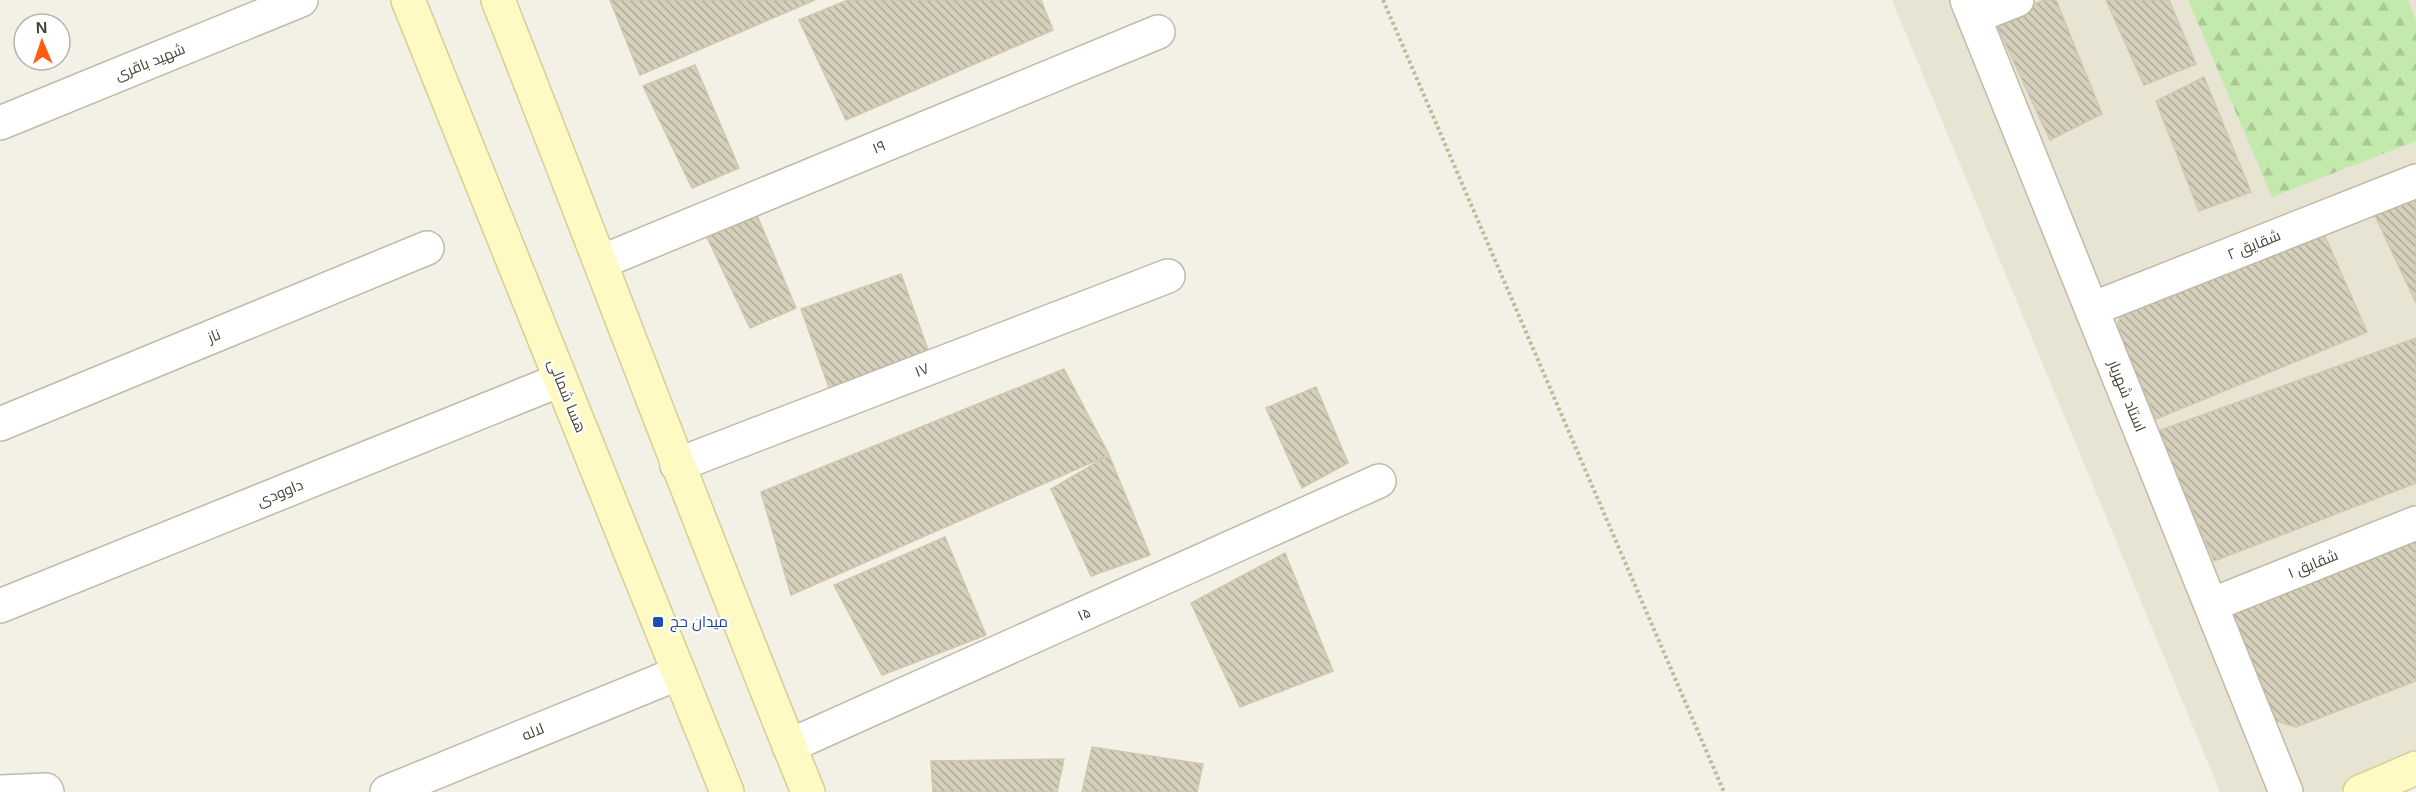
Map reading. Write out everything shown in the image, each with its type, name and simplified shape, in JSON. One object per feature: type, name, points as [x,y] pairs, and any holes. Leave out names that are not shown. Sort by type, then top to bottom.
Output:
[{"type":"main road","name":"هسا شمالی","points":[[408,0],[727,792]]},
{"type":"main road","points":[[498,0],[601,262],[677,465],[808,792]]},
{"type":"main road","points":[[2360,792],[2416,768]]},
{"type":"street","name":"شهید باقری","points":[[0,123],[301,0]]},
{"type":"street","points":[[1971,9],[2017,0]]},
{"type":"street","name":"استاد شهریار","points":[[1971,9],[2286,792]]},
{"type":"street","name":"۱۹","points":[[601,262],[1158,32]]},
{"type":"street","name":"شقایق ۲","points":[[2091,309],[2416,181]]},
{"type":"street","name":"ناز","points":[[0,424],[427,248]]},
{"type":"street","name":"۱۷","points":[[677,465],[1168,276]]},
{"type":"street","name":"داوودی","points":[[0,606],[560,380]]},
{"type":"street","name":"۱۵","points":[[789,746],[1378,481]]},
{"type":"street","name":"شقایق ۱","points":[[2211,605],[2416,523]]},
{"type":"street","name":"لاله","points":[[387,792],[679,673]]},
{"type":"street","points":[[0,792],[46,789],[47,792]]},
{"type":"path","points":[[1383,0],[1724,792]]},
{"type":"shaded area","points":[[1892,0],[2416,0],[2416,760],[2338,792],[2220,792]]},
{"type":"green space","points":[[2188,0],[2408,0],[2416,21],[2416,141],[2272,197]]},
{"type":"building","points":[[610,0],[815,0],[640,75]]},
{"type":"building","points":[[848,0],[1041,0],[1053,30],[846,120],[799,20]]},
{"type":"building","points":[[2045,0],[2056,0],[2102,114],[2050,140],[1994,19]]},
{"type":"building","points":[[2106,0],[2169,0],[2196,64],[2144,85]]},
{"type":"building","points":[[695,65],[739,168],[692,188],[643,86]]},
{"type":"building","points":[[2204,77],[2251,192],[2199,211],[2156,101]]},
{"type":"building","points":[[2416,188],[2416,303],[2371,207]]},
{"type":"building","points":[[756,213],[796,308],[750,328],[705,233]]},
{"type":"building","points":[[2321,227],[2367,332],[2156,419],[2124,346],[2118,323],[2126,304]]},
{"type":"building","points":[[901,274],[932,361],[832,396],[801,309]]},
{"type":"building","points":[[2416,338],[2416,483],[2214,561],[2158,431]]},
{"type":"building","points":[[1064,369],[1109,455],[791,595],[761,492]]},
{"type":"building","points":[[1316,387],[1348,463],[1302,488],[1266,408]]},
{"type":"building","points":[[1109,455],[1150,555],[1091,576],[1051,489]]},
{"type":"building","points":[[2416,533],[2416,681],[2296,727],[2270,719],[2228,606]]},
{"type":"building","points":[[945,537],[986,635],[882,675],[834,585]]},
{"type":"building","points":[[1285,553],[1333,671],[1240,707],[1191,603]]},
{"type":"building","points":[[1092,747],[1203,764],[1197,792],[1082,792]]},
{"type":"building","points":[[1064,759],[1057,792],[933,792],[931,761]]},
{"type":"place","name":"میدان حج","points":[[658,622]]}]
